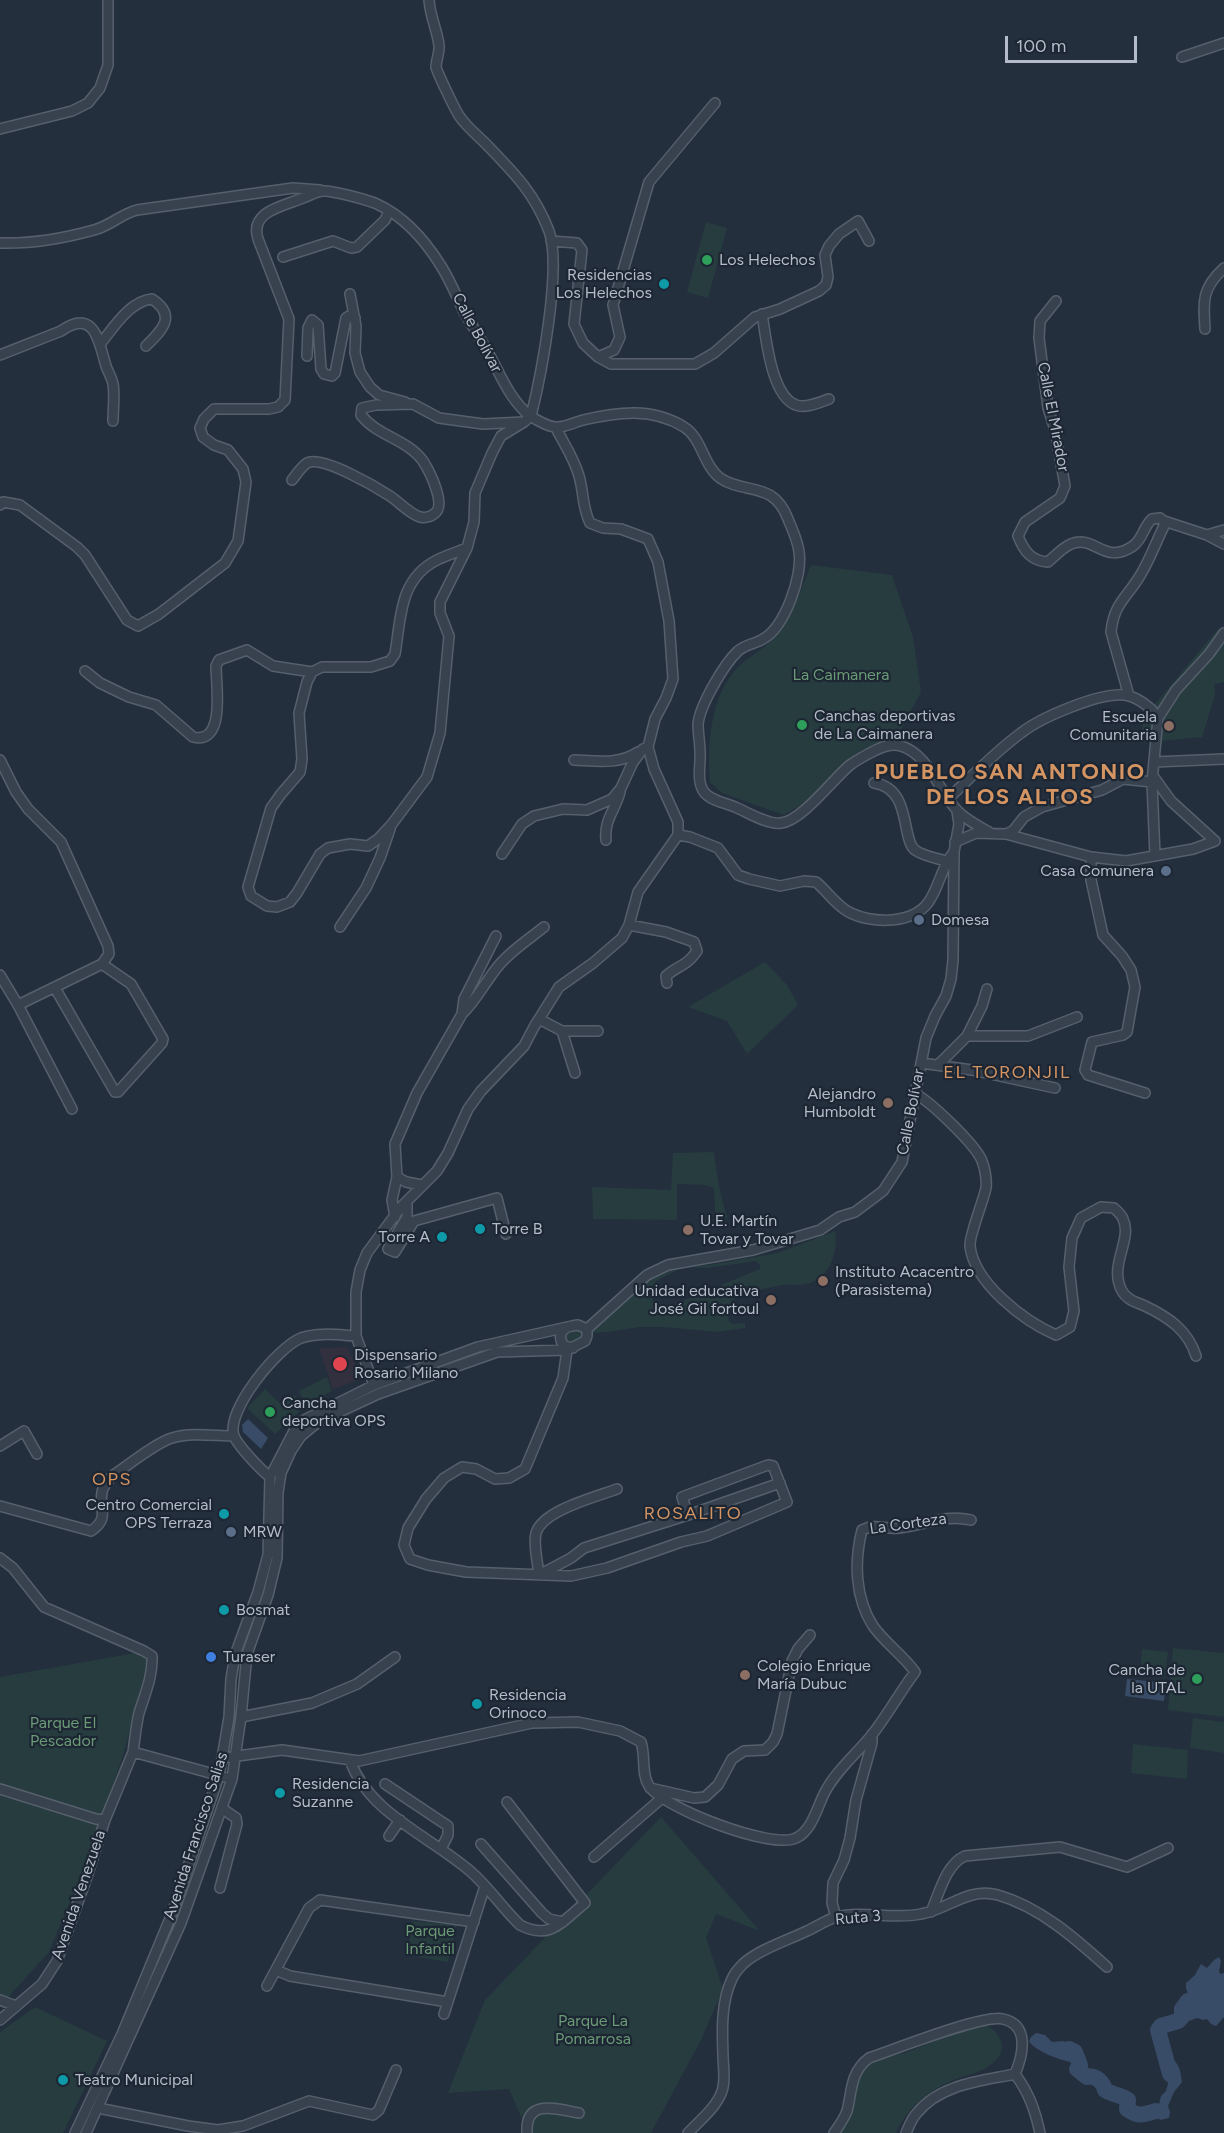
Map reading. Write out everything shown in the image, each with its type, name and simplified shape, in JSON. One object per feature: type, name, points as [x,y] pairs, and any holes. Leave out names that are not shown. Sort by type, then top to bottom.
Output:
[{"type":"street","points":[[0,129],[72,111],[88,103],[99,88],[108,65],[108,0]]},
{"type":"street","points":[[312,672],[299,713],[302,759],[300,772],[271,808],[248,887],[251,896],[267,906],[277,907],[290,902],[320,854],[328,848],[350,844],[368,846],[378,839],[392,824],[426,777],[440,733],[449,636],[440,613],[440,602],[467,548],[474,522],[475,493],[492,453],[501,436],[528,419],[542,366],[553,262],[549,232],[529,190],[459,116],[436,67],[439,45],[429,0]]},
{"type":"street","points":[[1182,57],[1224,43]]},
{"type":"street","points":[[598,357],[614,350],[620,337],[613,305],[649,182],[715,103]]},
{"type":"street","name":"Calle Bolívar","points":[[0,243],[23,243],[96,230],[126,213],[137,210],[293,188],[323,190],[365,199],[389,211],[412,229],[444,269],[507,389],[528,419],[556,428]]},
{"type":"street","points":[[0,505],[3,502],[20,505],[77,547],[85,555],[127,620],[138,626],[159,614],[225,563],[238,541],[246,482],[243,469],[228,450],[214,445],[203,437],[200,428],[204,419],[214,409],[269,410],[278,407],[285,400],[289,320],[255,231],[258,221],[267,212],[323,190]]},
{"type":"street","points":[[283,257],[333,241],[351,248],[357,247],[385,220],[389,211]]},
{"type":"street","points":[[551,241],[577,243],[582,250],[574,324],[582,343],[598,357],[611,364],[695,364],[714,354],[755,317],[780,309],[819,291],[826,285],[828,277],[825,255],[839,234],[858,221],[869,241]]},
{"type":"street","points":[[1204,329],[1205,291],[1224,268]]},
{"type":"street","points":[[350,294],[355,318],[356,353],[360,372],[378,395],[413,404],[439,418],[458,422],[483,424],[528,419]]},
{"type":"street","points":[[101,343],[132,307],[145,300],[152,300],[162,308],[165,323],[163,329],[146,346]]},
{"type":"street","name":"Calle El Mirador","points":[[1056,301],[1040,321],[1039,338],[1048,408],[1055,430],[1065,486],[1059,498],[1025,522],[1018,536],[1023,548],[1030,557],[1048,562],[1069,545],[1079,542],[1092,544],[1108,553],[1118,552],[1132,547],[1141,539],[1144,529],[1152,519],[1164,520]]},
{"type":"street","points":[[762,314],[775,381],[784,395],[795,405],[806,406],[829,399]]},
{"type":"street","points":[[307,356],[308,328],[312,320],[318,325],[321,369],[324,374],[332,376],[335,373],[346,318],[349,316],[355,318]]},
{"type":"street","points":[[0,355],[61,331],[70,325],[81,323],[96,332],[101,343],[106,367],[113,383],[113,421]]},
{"type":"street","points":[[292,480],[305,464],[313,461],[347,473],[388,495],[418,516],[424,517],[436,513],[440,507],[440,500],[423,462],[406,445],[367,423],[361,415],[362,408],[367,406],[413,404]]},
{"type":"street","points":[[606,840],[606,821],[617,802],[633,762],[645,748],[673,679],[669,621],[658,562],[648,539],[621,529],[603,528],[590,523],[584,510],[580,477],[571,453],[556,428],[598,417],[636,412],[652,414],[685,427],[693,435],[717,476],[730,483],[760,491],[778,501],[788,518],[800,552],[799,571],[794,590],[775,629],[763,639],[748,644],[739,651],[711,689],[703,705],[698,723],[701,762],[699,780],[703,791],[709,797],[774,823],[782,824],[805,809],[848,766],[880,748],[890,745],[900,746],[922,761],[957,811],[989,832]]},
{"type":"street","points":[[1130,696],[1111,632],[1112,623],[1119,604],[1146,567],[1164,526],[1164,520],[1207,535],[1224,544]]},
{"type":"street","points":[[1207,535],[1224,530]]},
{"type":"street","points":[[85,671],[100,683],[129,698],[156,705],[193,738],[200,739],[208,736],[217,722],[216,666],[219,660],[247,650],[273,666],[312,672],[322,667],[371,667],[390,661],[395,654],[406,591],[413,579],[435,561],[467,548]]},
{"type":"street","points":[[1155,856],[1152,779],[1158,718],[1176,690],[1209,654],[1224,633]]},
{"type":"street","points":[[948,799],[1022,732],[1065,710],[1105,697],[1130,696],[1155,712],[1158,718]]},
{"type":"street","points":[[574,760],[616,762],[627,759],[645,748]]},
{"type":"street","points":[[374,1385],[356,1336],[356,1292],[360,1270],[367,1253],[401,1207],[437,1171],[468,1109],[481,1091],[524,1046],[559,987],[593,963],[622,938],[629,925],[638,892],[678,836],[678,822],[645,748]]},
{"type":"street","points":[[0,759],[16,792],[28,809],[61,842],[108,945],[109,954],[102,964],[18,1005]]},
{"type":"street","points":[[1154,762],[1224,759]]},
{"type":"street","points":[[1006,834],[1013,831],[1024,817],[1041,807],[1102,790],[1123,778],[1152,779],[1172,801],[1220,843]]},
{"type":"street","points":[[874,783],[889,789],[903,811],[910,844],[914,850],[946,861]]},
{"type":"street","points":[[502,854],[522,824],[534,816],[563,809],[586,810],[612,798],[621,788]]},
{"type":"street","name":"Calle Bolívar","points":[[587,1329],[647,1275],[668,1265],[753,1250],[820,1230],[839,1217],[855,1212],[883,1191],[902,1162],[926,1038],[951,979],[954,852],[959,824],[957,811]]},
{"type":"street","points":[[340,927],[366,888],[392,824]]},
{"type":"street","points":[[955,842],[976,832],[989,832],[1006,834],[1091,857],[1126,861],[1220,843]]},
{"type":"street","points":[[678,836],[690,837],[718,849],[738,876],[780,886],[804,881],[816,882],[845,910],[855,915],[873,918],[909,918],[922,911],[931,899],[946,861],[954,852]]},
{"type":"street","points":[[1091,857],[1091,880],[1103,935],[1131,970],[1135,987],[1127,1032],[1092,1042],[1085,1070],[1088,1075],[1145,1093]]},
{"type":"street","points":[[629,925],[666,932],[694,942],[697,951],[682,967],[666,976],[667,983]]},
{"type":"street","points":[[395,1217],[392,1200],[397,1177],[395,1144],[417,1093],[462,1014],[471,1006],[498,966],[511,952],[544,927]]},
{"type":"street","points":[[462,1014],[464,999],[496,936]]},
{"type":"street","points":[[55,988],[115,1092],[118,1092],[162,1043],[163,1039],[131,984],[102,964]]},
{"type":"street","points":[[0,975],[72,1109]]},
{"type":"street","points":[[938,1065],[967,1036],[982,1006],[987,989]]},
{"type":"street","points":[[967,1036],[1028,1036],[1077,1017]]},
{"type":"street","points":[[539,1019],[562,1030],[598,1031]]},
{"type":"street","points":[[562,1030],[575,1073]]},
{"type":"street","points":[[921,1064],[972,1070],[1055,1088]]},
{"type":"street","points":[[914,1094],[937,1109],[982,1161],[986,1185],[970,1243],[974,1264],[988,1286],[1035,1326],[1056,1335],[1070,1327],[1074,1311],[1069,1267],[1072,1238],[1081,1218],[1101,1207],[1114,1208],[1124,1219],[1125,1235],[1116,1270],[1121,1289],[1127,1298],[1176,1323],[1192,1344],[1196,1356]]},
{"type":"street","points":[[397,1177],[406,1182],[423,1185]]},
{"type":"street","points":[[407,1202],[407,1218],[388,1249],[395,1252],[414,1221],[497,1198],[506,1234]]},
{"type":"street","points":[[571,1349],[560,1340],[561,1333],[566,1328],[579,1325],[587,1329],[585,1341],[571,1349],[563,1378],[525,1469],[509,1478],[495,1479],[476,1469],[462,1467],[444,1478],[426,1499],[408,1528],[404,1545],[410,1558],[428,1565],[466,1572],[571,1576],[607,1568],[681,1542],[707,1536],[787,1502],[773,1466],[768,1465],[682,1497],[688,1515]]},
{"type":"street","name":"Avenida Francisco Salias","points":[[125,2035],[171,1916],[219,1776],[236,1655],[268,1555],[270,1477],[291,1435],[306,1419],[374,1385],[478,1347],[566,1328]]},
{"type":"street","points":[[270,1477],[234,1436],[233,1421],[260,1374],[282,1350],[301,1339],[319,1335],[356,1336]]},
{"type":"street","name":"Avenida Francisco Salias","points":[[125,2035],[181,1923],[232,1779],[247,1653],[268,1596],[277,1558],[278,1492],[281,1473],[301,1436],[318,1422],[378,1394],[498,1352],[571,1349]]},
{"type":"street","points":[[0,1446],[24,1431],[38,1454]]},
{"type":"street","points":[[0,1506],[90,1531],[102,1519],[102,1489],[112,1476],[161,1443],[181,1436],[234,1436]]},
{"type":"street","points":[[539,1575],[571,1558],[584,1548],[780,1484]]},
{"type":"street","points":[[539,1575],[536,1535],[540,1523],[555,1513],[617,1488]]},
{"type":"street","name":"La Corteza","points":[[872,1734],[915,1672],[874,1626],[864,1606],[858,1585],[859,1542],[862,1530],[871,1525],[898,1528],[957,1517],[971,1520]]},
{"type":"street","name":"Avenida Venezuela","points":[[0,1558],[14,1568],[44,1607],[152,1656],[148,1686],[135,1729],[134,1752],[105,1820],[57,1961],[42,1984],[0,2020]]},
{"type":"street","points":[[650,1788],[694,1798],[705,1797],[718,1785],[732,1759],[744,1751],[765,1749],[773,1742],[792,1661],[798,1649],[810,1635]]},
{"type":"street","points":[[241,1717],[312,1702],[357,1684],[395,1657]]},
{"type":"street","points":[[223,1758],[282,1750],[358,1761],[532,1723],[578,1722],[620,1731],[641,1742],[645,1755],[645,1777],[650,1788],[684,1810],[727,1828],[772,1840],[785,1840],[796,1838],[807,1829],[825,1791],[872,1734]]},
{"type":"street","points":[[836,1917],[832,1903],[833,1883],[844,1860],[850,1838],[856,1800],[872,1743],[872,1734]]},
{"type":"street","points":[[134,1752],[232,1779]]},
{"type":"street","points":[[350,1760],[355,1775],[376,1801],[473,1873],[520,1925],[541,1932],[553,1929],[585,1903],[507,1802]]},
{"type":"street","points":[[386,1784],[448,1826],[448,1835],[441,1849]]},
{"type":"street","points":[[0,1790],[105,1820]]},
{"type":"street","points":[[594,1857],[663,1798]]},
{"type":"street","points":[[220,1888],[237,1824],[236,1818],[223,1809]]},
{"type":"street","points":[[389,1836],[400,1820]]},
{"type":"street","points":[[481,1844],[542,1913],[549,1919],[563,1922]]},
{"type":"street","points":[[931,1912],[950,1870],[958,1859],[965,1856],[1060,1847],[1126,1867],[1168,1848]]},
{"type":"street","points":[[444,2014],[485,1886]]},
{"type":"street","name":"Ruta 3","points":[[688,2133],[713,2106],[722,2091],[724,2074],[722,2022],[732,1978],[743,1964],[756,1956],[836,1917],[878,1914],[910,1917],[931,1912],[974,1893],[996,1895],[1018,1903],[1050,1921],[1107,1967]]},
{"type":"street","points":[[267,1986],[309,1908],[320,1900],[474,1922]]},
{"type":"street","points":[[276,1970],[290,1976],[448,2002]]},
{"type":"street","points":[[0,2000],[16,2006]]},
{"type":"street","points":[[834,2133],[844,2118],[851,2084],[862,2063],[869,2058],[969,2024],[1001,2018],[1011,2022],[1020,2031],[1022,2048],[1015,2074]]},
{"type":"street","points":[[86,2133],[125,2035]]},
{"type":"street","points":[[91,2133],[127,2051],[125,2035]]},
{"type":"street","points":[[70,2133],[97,2076],[125,2035]]},
{"type":"street","points":[[75,2133],[117,2055]]},
{"type":"street","points":[[103,2109],[218,2130],[243,2126],[309,2101],[373,2115],[379,2110],[396,2070]]},
{"type":"street","points":[[906,2133],[916,2113],[934,2097],[956,2087],[1015,2074]]},
{"type":"street","points":[[1015,2074],[1026,2089],[1034,2108],[1040,2133]]},
{"type":"street","points":[[527,2133],[527,2121],[531,2114],[544,2107],[579,2112]]},
{"type":"shaded area","name":"Dispensario Rosario Milano","points":[[347,1347],[362,1379],[333,1389],[319,1348]]},
{"type":"green space","name":"Los Helechos","points":[[706,222],[727,228],[708,298],[687,292]]},
{"type":"green space","name":"La Caimanera","points":[[811,565],[892,575],[913,637],[921,692],[896,739],[862,750],[804,803],[784,815],[722,793],[710,782],[710,738],[716,707],[728,680],[737,668],[772,640],[782,627]]},
{"type":"green space","points":[[1218,629],[1224,633],[1224,682],[1214,684],[1215,695],[1202,737],[1140,743],[1144,717]]},
{"type":"green space","points":[[765,962],[787,985],[798,1005],[747,1054],[727,1021],[688,1007]]},
{"type":"green space","points":[[714,1152],[719,1186],[728,1219],[715,1212],[714,1188],[705,1185],[677,1184],[677,1220],[593,1219],[592,1187],[671,1190],[673,1153]]},
{"type":"green space","points":[[835,1231],[834,1256],[821,1277],[803,1285],[782,1285],[735,1296],[729,1308],[729,1322],[745,1323],[745,1328],[717,1332],[639,1327],[590,1333],[590,1329],[644,1282],[668,1270],[679,1269],[656,1281],[651,1295],[654,1302],[673,1305],[760,1269],[760,1265],[756,1261],[707,1268],[684,1267],[778,1253]]},
{"type":"green space","points":[[571,1328],[585,1331],[584,1338],[568,1346],[563,1334]]},
{"type":"green space","points":[[327,1377],[332,1391],[306,1405],[299,1391]]},
{"type":"green space","name":"Cancha deportiva OPS","points":[[265,1389],[283,1406],[294,1395],[305,1406],[275,1434],[247,1408]]},
{"type":"green space","name":"Cancha de la UTAL","points":[[1173,1648],[1224,1653],[1224,1717],[1168,1710]]},
{"type":"green space","name":"Cancha de la UTAL","points":[[1142,1649],[1168,1652],[1165,1678],[1140,1675]]},
{"type":"green space","name":"Parque El Pescador","points":[[152,1650],[123,1756],[78,1882],[49,1952],[0,2006],[0,1677]]},
{"type":"green space","name":"Cancha de la UTAL","points":[[1193,1718],[1224,1722],[1224,1753],[1190,1748]]},
{"type":"green space","name":"Cancha de la UTAL","points":[[1133,1744],[1188,1750],[1187,1779],[1131,1773]]},
{"type":"green space","name":"Parque La Pomarrosa","points":[[661,1817],[760,1931],[716,1914],[706,1938],[723,1989],[701,2040],[651,2133],[528,2133],[509,2089],[448,2093],[485,2000]]},
{"type":"green space","name":"Parque Infantil","points":[[412,1921],[457,1925],[448,1962],[407,1955]]},
{"type":"green space","points":[[35,2007],[107,2041],[63,2133],[0,2133],[0,2032]]},
{"type":"green space","points":[[984,2025],[997,2034],[1002,2048],[998,2058],[990,2065],[951,2081],[923,2098],[907,2114],[896,2133],[841,2133],[849,2119],[859,2074],[868,2064],[877,2059],[905,2053],[969,2027]]},
{"type":"water","points":[[248,1419],[268,1438],[261,1449],[243,1432],[242,1425]]},
{"type":"water","points":[[1127,1679],[1166,1683],[1164,1701],[1125,1696]]},
{"type":"water","points":[[1219,1957],[1221,1961],[1219,1971],[1220,1974],[1224,1973],[1224,2017],[1216,2026],[1207,2019],[1197,2018],[1189,2021],[1192,2005],[1186,1983],[1195,1975],[1201,1964],[1207,1968]]},
{"type":"water","points":[[1036,2033],[1045,2035],[1052,2042],[1063,2041],[1074,2045],[1079,2052],[1080,2065],[1077,2069],[1072,2062],[1049,2055],[1032,2045],[1029,2041]]},
{"type":"water","points":[[1164,2054],[1178,2065],[1182,2082],[1174,2092],[1168,2106],[1169,2118],[1160,2120],[1155,2114],[1146,2121],[1135,2117],[1136,2112],[1158,2109],[1161,2096],[1168,2084]]},
{"type":"waterway","points":[[1170,2074],[1158,2030],[1161,2026],[1178,2021],[1188,2001],[1210,1995]]},
{"type":"waterway","points":[[1069,2049],[1075,2052],[1080,2065],[1077,2069],[1087,2077],[1099,2080],[1105,2090],[1128,2100],[1127,2109],[1141,2114],[1156,2111]]},
{"type":"place","name":"Los Helechos","points":[[707,260]]},
{"type":"place","name":"Residencias Los Helechos","points":[[664,284]]},
{"type":"place","name":"Canchas deportivas de La Caimanera","points":[[802,725]]},
{"type":"place","name":"Escuela Comunitaria","points":[[1169,726]]},
{"type":"place","name":"Casa Comunera","points":[[1166,871]]},
{"type":"place","name":"Domesa","points":[[919,920]]},
{"type":"place","name":"Alejandro Humboldt","points":[[888,1103]]},
{"type":"place","name":"Torre B","points":[[480,1229]]},
{"type":"place","name":"U.E. Martín Tovar y Tovar","points":[[688,1230]]},
{"type":"place","name":"Torre A","points":[[442,1237]]},
{"type":"place","name":"Instituto Acacentro (Parasistema)","points":[[823,1281]]},
{"type":"place","name":"Unidad educativa José Gil fortoul","points":[[771,1300]]},
{"type":"place","name":"Dispensario Rosario Milano","points":[[340,1364]]},
{"type":"place","name":"Cancha deportiva OPS","points":[[270,1412]]},
{"type":"place","name":"Centro Comercial OPS Terraza","points":[[224,1514]]},
{"type":"place","name":"MRW","points":[[231,1532]]},
{"type":"place","name":"Bosmat","points":[[224,1610]]},
{"type":"place","name":"Turaser","points":[[211,1657]]},
{"type":"place","name":"Colegio Enrique María Dubuc","points":[[745,1675]]},
{"type":"place","name":"Cancha de la UTAL","points":[[1197,1679]]},
{"type":"place","name":"Residencia Orinoco","points":[[477,1704]]},
{"type":"place","name":"Residencia Suzanne","points":[[280,1793]]},
{"type":"place","name":"Teatro Municipal","points":[[63,2080]]},
{"type":"district","name":"PUEBLO SAN ANTONIO DE LOS ALTOS","points":[[1010,786]]},
{"type":"district","name":"EL TORONJIL","points":[[1007,1073]]},
{"type":"district","name":"OPS","points":[[112,1480]]},
{"type":"district","name":"ROSALITO","points":[[693,1514]]}]
